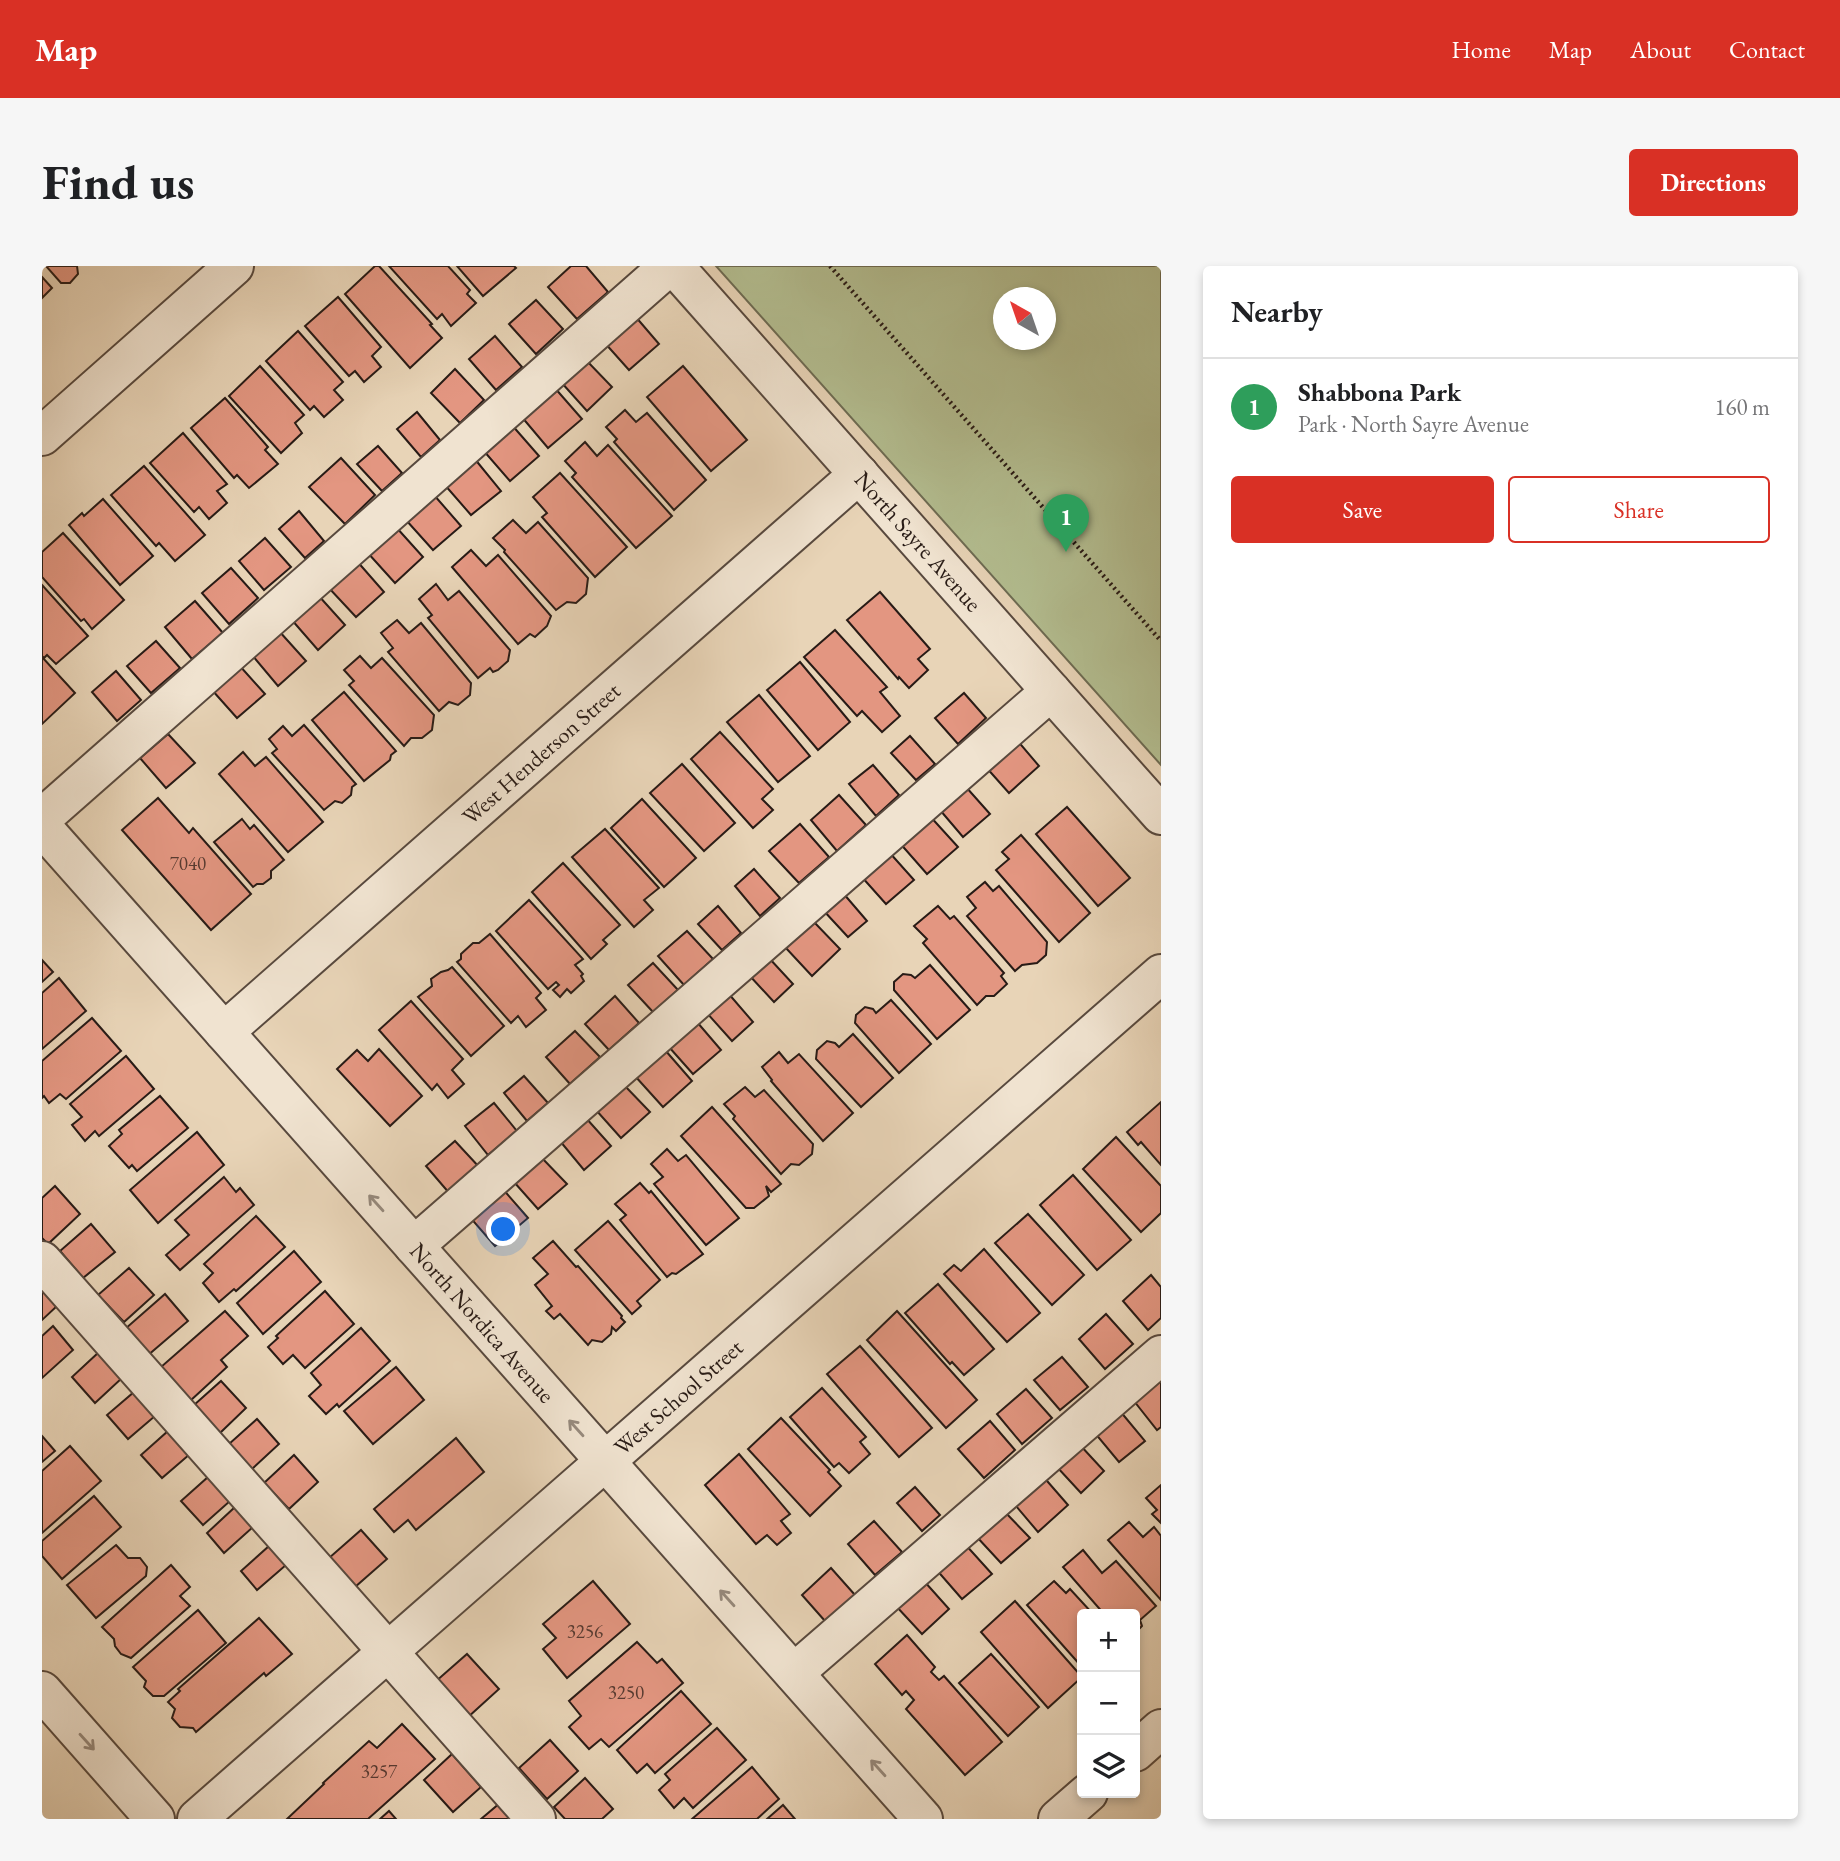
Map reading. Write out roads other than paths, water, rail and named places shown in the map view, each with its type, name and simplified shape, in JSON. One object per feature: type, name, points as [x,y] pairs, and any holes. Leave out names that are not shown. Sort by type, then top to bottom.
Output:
[{"type":"street","points":[[42,436],[234,266]]},
{"type":"street","points":[[42,818],[671,266]]},
{"type":"street","name":"North Sayre Avenue","points":[[671,266],[1161,815]]},
{"type":"street","name":"West Henderson Street","points":[[224,1032],[859,474]]},
{"type":"street","points":[[414,1246],[1051,691]]},
{"type":"street","name":"North Nordica Avenue","points":[[42,827],[923,1819]]},
{"type":"street","name":"West School Street","points":[[197,1819],[1161,974]]},
{"type":"street","points":[[42,1261],[537,1819]]},
{"type":"street","points":[[794,1673],[1161,1355]]},
{"type":"street","points":[[42,1691],[155,1819]]},
{"type":"street","points":[[1140,1748],[1161,1729]]},
{"type":"street","points":[[1058,1819],[1082,1798]]},
{"type":"place","name":"Shabbona Park","points":[[1066,552]]}]
